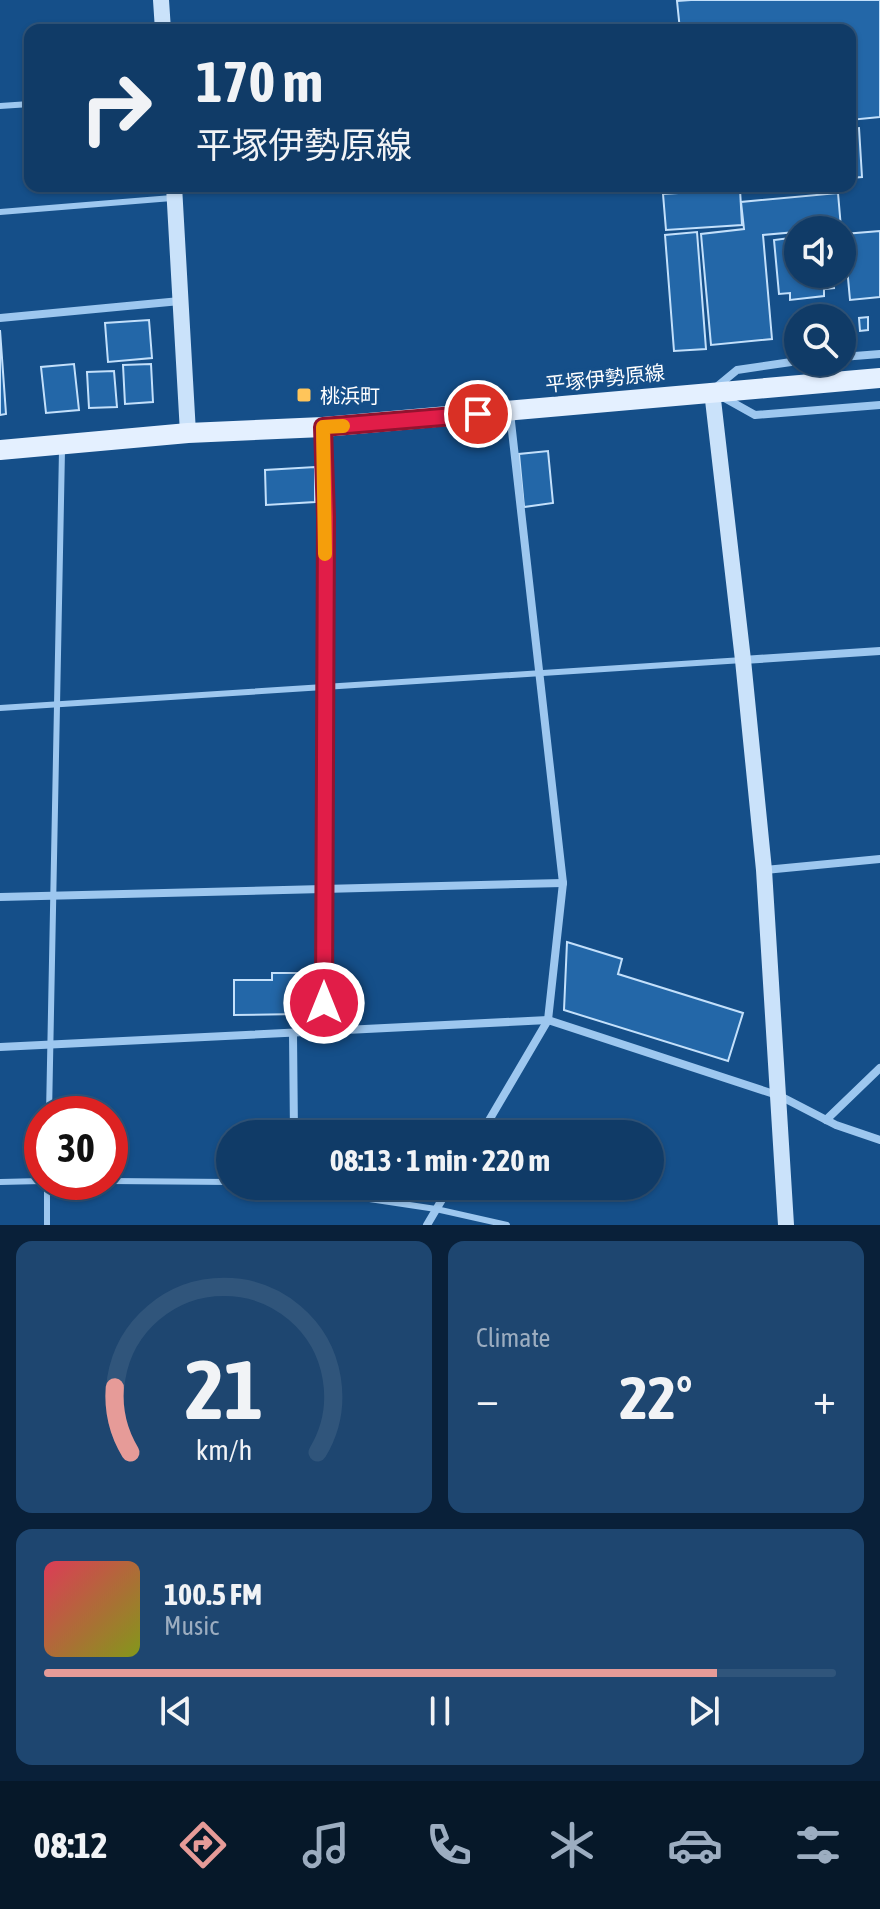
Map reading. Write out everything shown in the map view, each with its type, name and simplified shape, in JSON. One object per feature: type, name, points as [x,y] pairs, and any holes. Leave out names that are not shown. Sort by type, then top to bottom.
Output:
[{"type":"main road","name":"平塚伊勢原線","points":[[0,450],[188,433],[323,427],[880,378]]},
{"type":"street","points":[[161,0],[163,24]]},
{"type":"street","points":[[174,192],[188,433]]},
{"type":"street","points":[[0,318],[181,301]]},
{"type":"street","points":[[856,356],[880,354]]},
{"type":"street","points":[[712,391],[737,370],[784,363]]},
{"type":"street","points":[[712,391],[755,415],[880,405]]},
{"type":"street","points":[[712,391],[764,870],[786,1225]]},
{"type":"street","points":[[489,1120],[548,1020],[563,883],[510,411]]},
{"type":"street","points":[[323,427],[326,517],[323,686],[325,1032]]},
{"type":"street","points":[[743,660],[880,651]]},
{"type":"street","points":[[764,870],[880,859]]},
{"type":"street","points":[[0,897],[563,883]]},
{"type":"street","points":[[0,1047],[548,1020],[780,1096],[826,1120],[880,1140]]},
{"type":"street","points":[[293,1034],[294,1120]]},
{"type":"street","points":[[826,1120],[880,1068]]},
{"type":"street","points":[[427,1225],[441,1200]]},
{"type":"lane","points":[[0,106],[24,104]]},
{"type":"lane","points":[[0,212],[174,192]]},
{"type":"lane","points":[[49,1096],[62,445]]},
{"type":"lane","points":[[0,708],[743,660]]},
{"type":"lane","points":[[128,1181],[216,1182]]},
{"type":"lane","points":[[0,1182],[24,1182]]},
{"type":"lane","points":[[46,1200],[47,1225]]},
{"type":"lane","points":[[378,1200],[507,1225]]},
{"type":"building","points":[[880,0],[880,117],[856,119],[856,24],[679,24],[677,1]]},
{"type":"building","points":[[856,128],[859,128],[862,177],[856,178]]},
{"type":"building","points":[[740,192],[742,225],[666,230],[663,194]]},
{"type":"building","points":[[838,193],[840,216],[784,216],[784,233],[763,235],[772,339],[711,345],[701,234],[744,229],[741,202]]},
{"type":"building","points":[[880,231],[880,297],[850,300],[849,288],[856,288],[856,233]]},
{"type":"building","points":[[697,232],[706,349],[674,351],[665,235]]},
{"type":"building","points":[[784,239],[784,288],[834,288],[824,289],[824,296],[790,300],[790,293],[779,294],[774,240]]},
{"type":"building","points":[[868,317],[868,330],[860,331],[859,318]]},
{"type":"building","points":[[149,320],[152,358],[108,362],[105,323]]},
{"type":"building","points":[[0,330],[6,414],[0,415]]},
{"type":"building","points":[[74,364],[79,410],[46,413],[41,367]]},
{"type":"building","points":[[151,364],[153,402],[125,404],[123,365]]},
{"type":"building","points":[[114,371],[117,407],[89,408],[87,372]]},
{"type":"building","points":[[548,451],[553,503],[524,507],[519,454]]},
{"type":"building","points":[[315,467],[315,502],[266,505],[265,470]]},
{"type":"building","points":[[567,942],[622,959],[618,974],[743,1013],[728,1061],[564,1010]]},
{"type":"building","points":[[272,973],[298,973],[299,1014],[234,1015],[234,980],[272,980]]},
{"type":"slow traffic","points":[[325,554],[323,427],[343,426]]},
{"type":"place","name":"桃浜町","points":[[304,395]]},
{"type":"route","points":[[324,1003],[326,517],[323,427],[478,414]]}]
